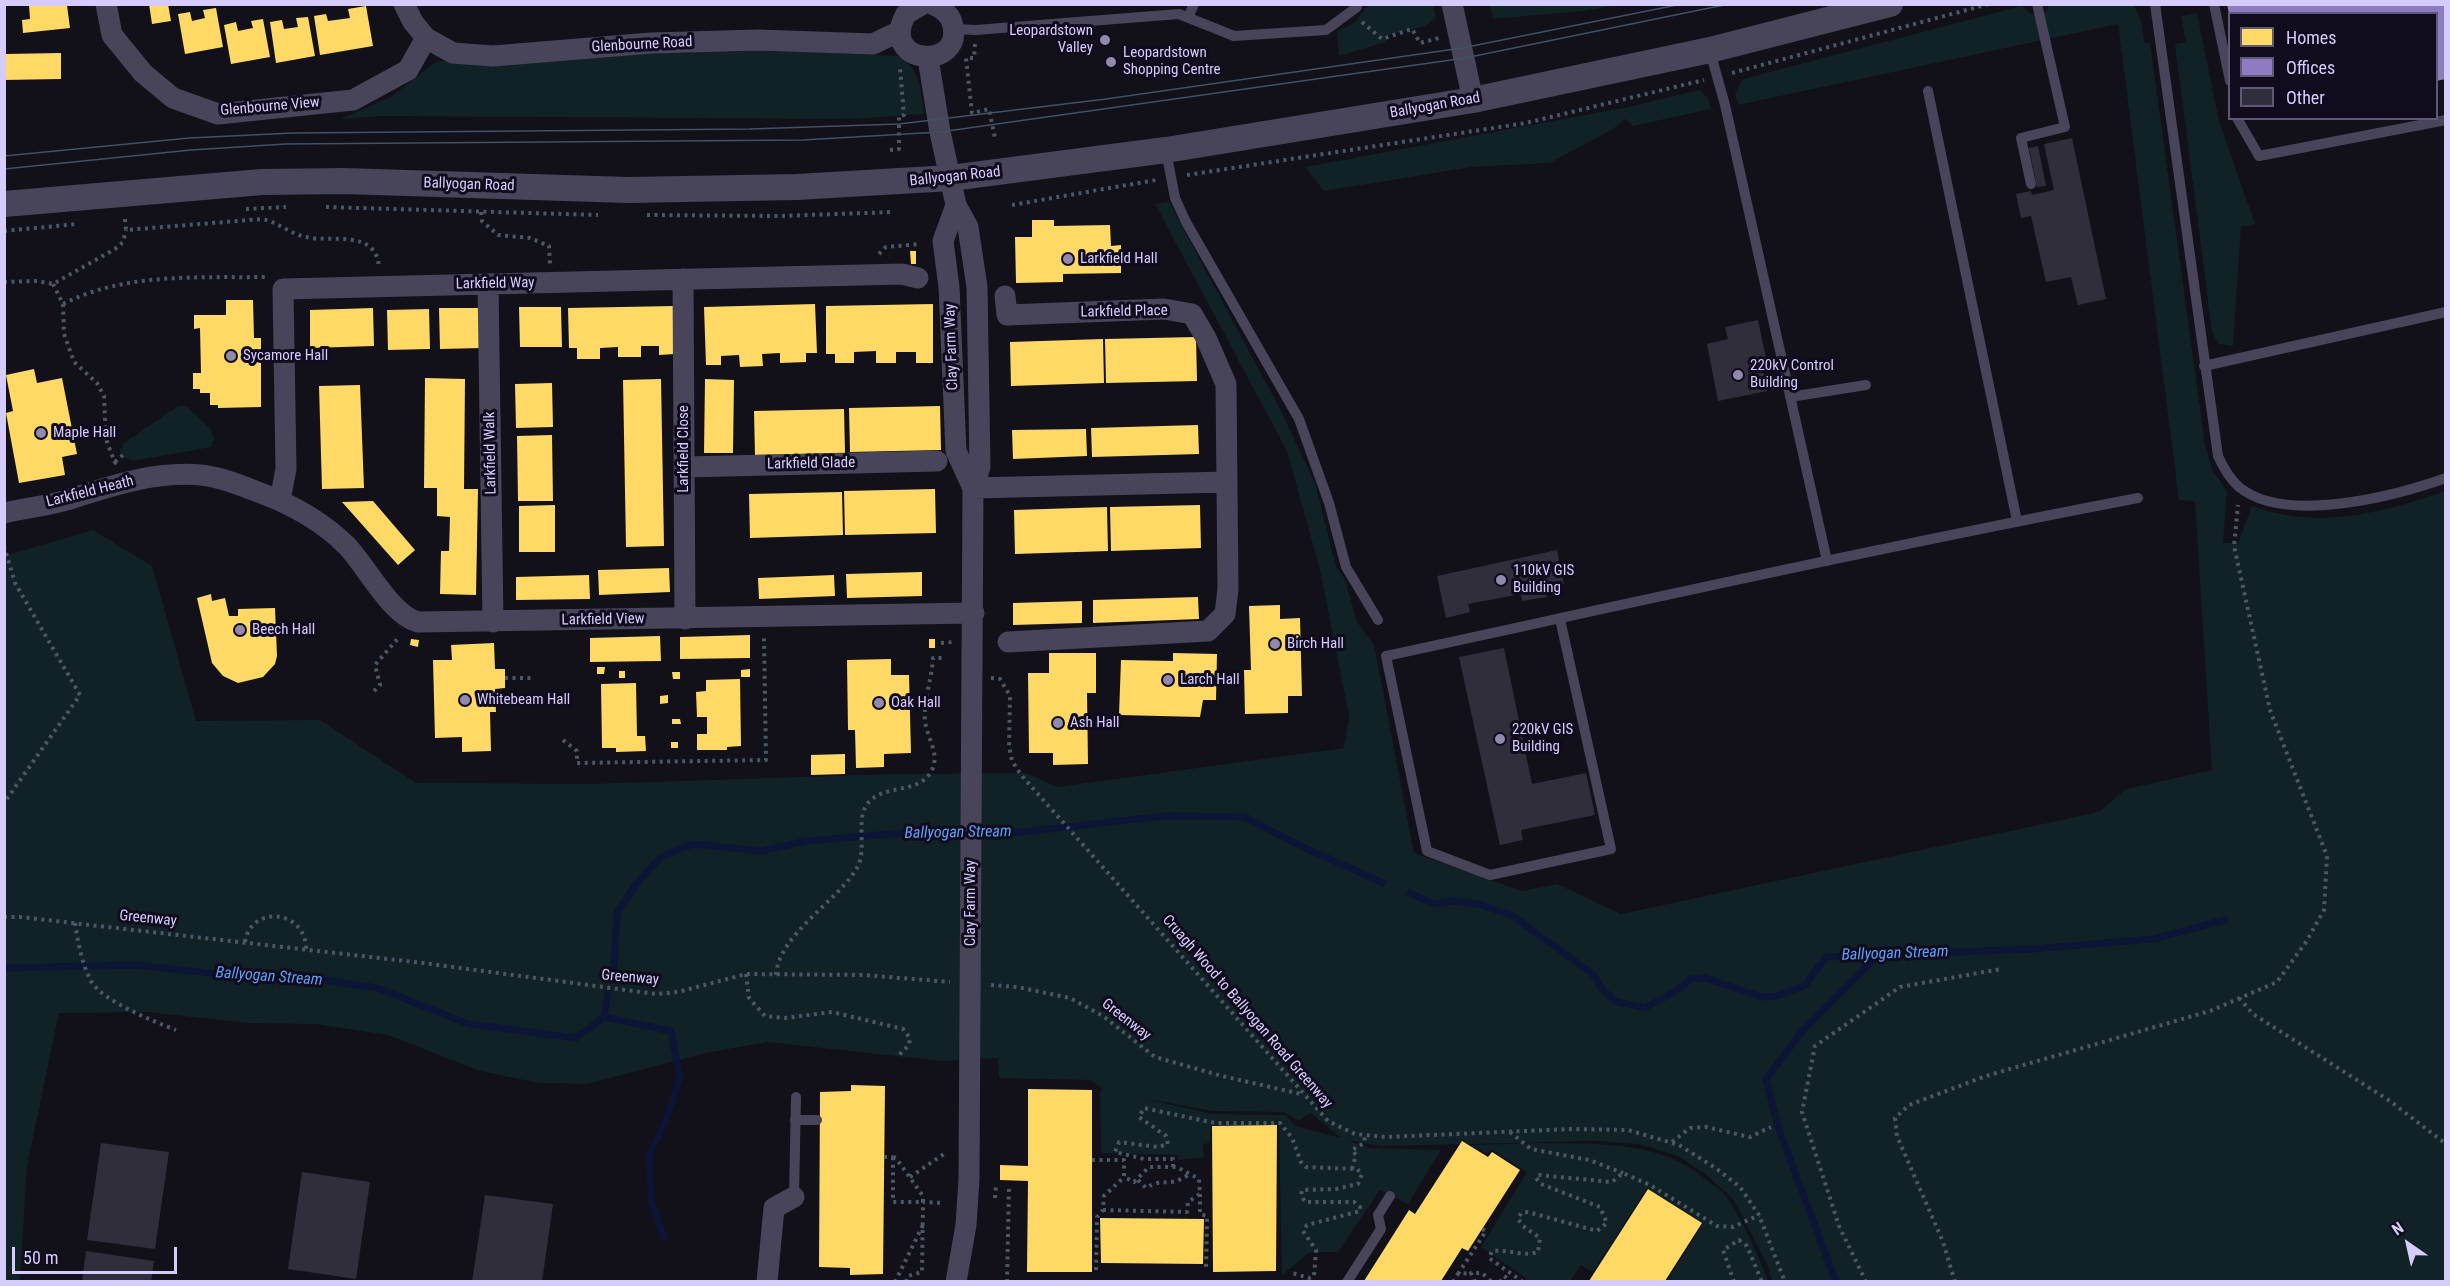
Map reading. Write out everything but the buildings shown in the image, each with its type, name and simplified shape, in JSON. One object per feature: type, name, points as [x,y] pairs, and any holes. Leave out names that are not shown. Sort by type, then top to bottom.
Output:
[{"type":"street","name":"Glenbourne View","points":[[106,4],[112,35],[142,73],[174,98],[218,114],[353,100],[408,70],[426,38]]},
{"type":"street","name":"Glenbourne Road","points":[[404,4],[426,38],[453,53],[492,57],[651,43],[759,40],[873,44],[900,30],[906,14],[923,4]]},
{"type":"street","points":[[920,55],[944,51],[953,37],[954,29],[946,12],[932,4]]},
{"type":"street","points":[[1452,4],[1473,100]]},
{"type":"street","name":"Ballyogan Road","points":[[4,204],[262,182],[344,181],[628,189],[797,187],[951,178],[1166,150],[1473,100],[1710,50],[1890,4]]},
{"type":"street","points":[[900,30],[901,39],[920,55],[951,178]]},
{"type":"street","name":"Clay Farm Way","points":[[951,178],[956,205],[968,227],[977,287],[980,467],[973,488],[974,677],[971,737],[969,1179],[966,1225],[956,1281]]},
{"type":"street","name":"Larkfield Way","points":[[283,289],[902,274],[918,278]]},
{"type":"street","name":"Larkfield Close","points":[[683,279],[685,619]]},
{"type":"street","name":"Larkfield Walk","points":[[488,284],[493,622]]},
{"type":"street","points":[[280,500],[286,469],[283,289]]},
{"type":"street","name":"Larkfield Place","points":[[1005,296],[1006,315],[1164,309],[1192,314],[1206,338],[1226,384],[1228,589],[1225,614],[1208,631],[1008,642]]},
{"type":"street","name":"Larkfield Glade","points":[[685,467],[938,461]]},
{"type":"street","name":"Larkfield Heath","points":[[4,513],[53,504],[120,483],[167,475],[202,475],[280,500]]},
{"type":"street","points":[[973,488],[1227,482]]},
{"type":"street","name":"Larkfield View","points":[[280,500],[320,523],[346,545],[400,612],[411,620],[493,622],[974,613]]},
{"type":"street","points":[[767,1281],[774,1208],[794,1197]]},
{"type":"lane","points":[[1188,18],[1194,4]]},
{"type":"lane","points":[[2031,184],[2021,138],[2065,127],[2037,4]]},
{"type":"lane","points":[[2155,4],[2204,366],[2218,456],[2225,470],[2240,487],[2262,498],[2290,504],[2324,505],[2383,498],[2445,478]]},
{"type":"lane","points":[[2214,4],[2228,76]]},
{"type":"lane","points":[[954,29],[976,30],[1179,14],[1234,36],[1326,30],[1354,8]]},
{"type":"lane","points":[[1710,50],[1725,105],[1827,561]]},
{"type":"lane","points":[[1928,91],[2017,521]]},
{"type":"lane","points":[[2237,120],[2259,156],[2445,120]]},
{"type":"lane","points":[[1166,150],[1171,182],[1183,214],[1299,419],[1329,503],[1346,567],[1378,620]]},
{"type":"lane","points":[[2204,366],[2445,312]]},
{"type":"lane","points":[[1790,397],[1866,385]]},
{"type":"lane","points":[[1560,619],[1611,849],[1490,875],[1427,851],[1386,657],[1560,619],[1827,561],[2138,498]]},
{"type":"lane","points":[[794,1197],[796,1097]]},
{"type":"lane","points":[[795,1120],[817,1120]]},
{"type":"lane","points":[[1347,1281],[1381,1229],[1378,1215],[1390,1196]]},
{"type":"path","points":[[1354,8],[1382,39],[1412,29],[1420,44],[1459,32]]},
{"type":"path","points":[[976,30],[974,58],[966,58],[972,112],[989,109],[995,138]]},
{"type":"path","points":[[890,150],[899,148],[898,116],[904,115],[900,67],[920,55]]},
{"type":"path","points":[[242,209],[288,207]]},
{"type":"path","points":[[319,207],[600,215]]},
{"type":"path","points":[[481,212],[482,221],[498,235],[530,238],[549,246],[550,283]]},
{"type":"path","points":[[636,215],[780,216],[892,212]]},
{"type":"path","points":[[114,220],[137,218]]},
{"type":"path","points":[[4,282],[37,281],[53,284],[115,249],[123,242],[126,230],[125,219]]},
{"type":"path","points":[[126,230],[262,219],[275,222],[305,237],[345,237],[366,244],[379,260],[380,287]]},
{"type":"path","points":[[4,231],[81,223]]},
{"type":"path","points":[[63,304],[116,283],[148,279],[268,277],[283,289]]},
{"type":"path","points":[[53,284],[63,304],[64,334],[74,362],[97,383],[104,396],[106,439],[115,463]]},
{"type":"path","points":[[109,468],[123,455]]},
{"type":"path","points":[[1955,1281],[1943,1242],[1897,1136],[1895,1118],[1909,1105],[1986,1076],[2210,1011],[2277,982],[2306,942],[2324,910],[2327,856],[2270,710],[2234,546],[2240,487]]},
{"type":"path","points":[[4,546],[15,583],[80,695],[4,803]]},
{"type":"path","points":[[374,691],[380,685],[375,665],[389,646],[406,631]]},
{"type":"path","points":[[563,740],[577,751],[577,763],[766,760],[764,631]]},
{"type":"path","points":[[776,975],[781,953],[859,865],[863,814],[868,802],[879,795],[915,786],[929,775],[935,756],[925,716],[933,658],[942,658]]},
{"type":"path","name":"Cruagh Wood to Ballyogan Road Greenway","points":[[974,677],[1000,679],[1010,696],[1009,746],[1012,761],[1022,776],[1204,980],[1301,1094],[1328,1121],[1355,1134],[1365,1135],[1628,1130],[1672,1143],[1717,1169],[1740,1187],[1759,1215],[1785,1281]]},
{"type":"path","points":[[505,678],[531,678]]},
{"type":"path","name":"Greenway","points":[[4,917],[245,942],[656,994],[678,992],[746,974],[864,975],[957,982]]},
{"type":"path","points":[[245,942],[247,933],[257,920],[284,917],[295,922],[302,931],[306,950]]},
{"type":"path","points":[[75,923],[80,950],[92,984],[132,1012],[176,1030]]},
{"type":"path","points":[[1866,1281],[1839,1226],[1802,1112],[1815,1046],[1900,987],[2001,969]]},
{"type":"path","points":[[746,974],[749,998],[765,1016],[785,1018],[832,1012],[903,1029],[910,1038],[909,1045],[897,1057]]},
{"type":"path","name":"Greenway","points":[[981,984],[1017,987],[1071,998],[1103,1016],[1155,1057],[1222,1076],[1301,1094]]},
{"type":"path","points":[[2239,998],[2253,1014],[2390,1101],[2445,1144]]},
{"type":"path","points":[[1173,1167],[1173,1159],[1144,1159],[1115,1152],[1119,1142],[1158,1147],[1168,1144],[1166,1136],[1139,1117],[1144,1108],[1215,1123],[1280,1123],[1292,1138],[1300,1162],[1306,1167],[1352,1169],[1362,1174],[1358,1184],[1336,1189],[1302,1190],[1301,1195],[1305,1202],[1354,1202],[1360,1207],[1360,1211],[1307,1226],[1304,1231],[1305,1236],[1316,1250],[1314,1276],[1309,1278],[1292,1273]]},
{"type":"path","points":[[1672,1143],[1690,1128],[1706,1127],[1750,1137],[1771,1127]]},
{"type":"path","points":[[1510,1132],[1531,1149],[1589,1160],[1650,1185],[1717,1226],[1733,1227],[1759,1215]]},
{"type":"path","points":[[1352,1169],[1356,1155],[1352,1150],[1364,1143],[1365,1135]]},
{"type":"path","points":[[910,1178],[944,1154]]},
{"type":"path","points":[[884,1157],[896,1158],[923,1196],[922,1272],[908,1276],[906,1281]]},
{"type":"path","points":[[892,1158],[893,1203],[943,1203]]},
{"type":"path","points":[[1092,1160],[1124,1160],[1124,1176],[1104,1196],[1103,1210],[1097,1217],[1096,1270]]},
{"type":"path","points":[[1124,1176],[1134,1182],[1149,1167],[1173,1167],[1199,1179],[1200,1214],[1207,1216],[1206,1270]]},
{"type":"path","points":[[1523,1281],[1489,1258],[1492,1251],[1531,1254],[1538,1252],[1540,1238],[1523,1226],[1518,1219],[1521,1213],[1528,1212],[1597,1231],[1607,1223],[1600,1207],[1547,1186],[1536,1178],[1538,1175],[1612,1182],[1623,1173]]},
{"type":"path","points":[[1138,1180],[1146,1188],[1155,1182],[1176,1183],[1188,1175]]},
{"type":"path","points":[[1007,1281],[1009,1185]]},
{"type":"path","points":[[995,1198],[996,1186]]},
{"type":"path","points":[[1103,1210],[1188,1212],[1188,1202],[1200,1194]]},
{"type":"path","points":[[895,1281],[923,1224]]},
{"type":"path","points":[[1453,1281],[1486,1231],[1482,1229]]},
{"type":"path","points":[[1734,1281],[1723,1250],[1739,1240],[1747,1246],[1762,1281]]},
{"type":"path","points":[[1471,1273],[1475,1281]]},
{"type":"path","points":[[1458,1274],[1482,1273],[1492,1281]]},
{"type":"path","points":[[1500,1281],[1504,1276],[1512,1281]]},
{"type":"shaded area","points":[[1490,4],[1617,5],[1584,11],[1493,19]]},
{"type":"shaded area","points":[[1368,5],[1433,5],[1436,18],[1425,26],[1385,36],[1386,42],[1339,56],[1337,31],[1354,23]]},
{"type":"shaded area","points":[[2049,5],[2134,5],[2141,20],[2144,43],[2150,43],[2205,445],[2212,470],[2227,491],[2223,543],[2238,543],[2252,506],[2276,513],[2325,518],[2374,512],[2445,491],[2445,1281],[1772,1281],[1767,1264],[1733,1199],[1705,1174],[1678,1156],[1639,1144],[1596,1141],[1381,1146],[1347,1140],[1369,1148],[1441,1150],[1408,1204],[1380,1190],[1338,1252],[1310,1252],[1282,1275],[1279,1125],[1211,1125],[1210,1143],[1203,1144],[1204,1157],[1178,1160],[1178,1155],[1101,1153],[1100,1090],[1103,1090],[1091,1080],[999,1078],[998,1058],[942,1061],[767,1042],[706,1053],[587,1084],[539,1083],[480,1071],[388,1035],[315,1024],[248,1023],[147,1012],[59,1013],[27,1166],[20,1281],[5,1281],[4,556],[93,530],[152,566],[196,721],[320,720],[416,783],[591,784],[893,774],[1026,773],[1057,787],[1344,748],[1349,716],[1320,570],[1287,451],[1155,204],[1169,202],[1281,411],[1315,483],[1336,567],[1345,579],[1357,622],[1374,645],[1414,853],[1522,891],[1557,884],[1621,914],[2099,812],[2126,789],[2212,770],[2195,501],[2179,500],[2118,24],[1738,105],[1735,92],[1743,79],[2022,6],[2032,15],[2046,12]],"holes":[[[1142,1098],[1212,1111],[1284,1112],[1299,1121],[1311,1113],[1341,1138],[1295,1126],[1286,1115],[1212,1114]]]},
{"type":"shaded area","points":[[2197,13],[2219,121],[2255,224],[2241,227],[2233,346],[2219,344],[2212,332],[2175,44],[2186,42],[2181,16]]},
{"type":"shaded area","points":[[726,48],[900,56],[912,68],[919,82],[924,114],[854,119],[380,116],[341,119],[392,96],[434,63],[444,60],[494,66],[626,52]]},
{"type":"shaded area","points":[[1699,90],[1708,98],[1711,109],[1633,126],[1625,119],[1613,129],[1550,163],[1472,167],[1324,191],[1305,167],[1628,107]]},
{"type":"shaded area","points":[[178,406],[186,406],[211,429],[214,439],[211,447],[133,461],[124,457],[120,451],[124,443]]},
{"type":"shaded area","points":[[1545,1143],[1630,1147],[1651,1151],[1689,1167],[1728,1199],[1755,1249],[1768,1281],[1667,1281],[1703,1223],[1647,1188],[1593,1272],[1581,1265],[1570,1281],[1525,1281],[1526,1278],[1481,1247],[1527,1172],[1491,1149],[1487,1154],[1473,1145]]},
{"type":"waterway","name":"Ballyogan Stream","points":[[610,980],[614,967],[617,913],[637,883],[661,857],[692,844],[761,851],[807,841],[902,833],[936,836],[1023,832],[1164,816],[1245,817],[1305,848],[1383,883]]},
{"type":"waterway","name":"Ballyogan Stream","points":[[1409,893],[1436,904],[1452,901],[1479,904],[1511,915],[1593,974],[1602,989],[1615,1001],[1644,1008],[1673,993],[1691,979],[1705,978],[1761,997],[1777,996],[1805,985],[1826,957],[2034,949],[2153,939],[2225,920]]},
{"type":"waterway","points":[[1836,1282],[1778,1127],[1766,1079],[1804,1029],[1876,957]]},
{"type":"waterway","name":"Ballyogan Stream","points":[[4,968],[136,965],[237,976],[303,977],[377,988],[469,1024],[576,1038],[604,1017],[608,994]]},
{"type":"waterway","points":[[604,1017],[671,1031],[680,1078],[665,1123],[649,1155],[652,1204],[664,1238]]},
{"type":"tram line","points":[[4,156],[189,138],[293,133],[750,129],[899,124],[1106,99],[1462,48],[1682,4]]},
{"type":"tram line","points":[[4,169],[191,150],[285,144],[803,140],[940,132],[1465,58],[1729,4]]},
{"type":"place","name":"Leopardstown Valley","points":[[1105,40]]},
{"type":"place","name":"Leopardstown Shopping Centre","points":[[1111,62]]},
{"type":"place","name":"Larkfield Hall","points":[[1068,259]]},
{"type":"place","name":"Sycamore Hall","points":[[231,356]]},
{"type":"place","name":"220kV Control Building","points":[[1738,375]]},
{"type":"place","name":"Maple Hall","points":[[41,433]]},
{"type":"place","name":"110kV GIS Building","points":[[1501,580]]},
{"type":"place","name":"Beech Hall","points":[[240,630]]},
{"type":"place","name":"Birch Hall","points":[[1275,644]]},
{"type":"place","name":"Larch Hall","points":[[1168,680]]},
{"type":"place","name":"Whitebeam Hall","points":[[465,700]]},
{"type":"place","name":"Oak Hall","points":[[879,703]]},
{"type":"place","name":"Ash Hall","points":[[1058,723]]},
{"type":"place","name":"220kV GIS Building","points":[[1500,739]]}]
